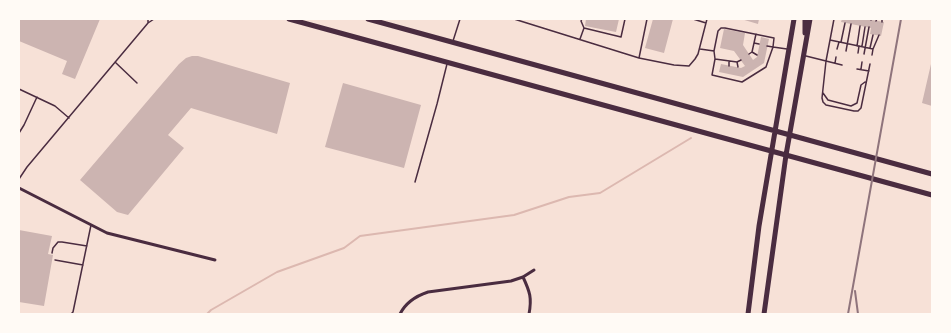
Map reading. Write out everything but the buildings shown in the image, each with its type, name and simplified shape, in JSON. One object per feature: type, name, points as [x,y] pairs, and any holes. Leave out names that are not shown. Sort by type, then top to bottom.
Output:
[{"type":"main road","points":[[289,19],[932,195]]},
{"type":"main road","points":[[368,19],[932,174]]},
{"type":"main road","points":[[748,314],[759,226],[794,19]]},
{"type":"main road","points":[[805,19],[805,44]]},
{"type":"main road","points":[[764,314],[789,134],[810,19]]},
{"type":"street","points":[[19,188],[107,233],[215,260]]},
{"type":"street","points":[[400,314],[405,305],[412,299],[428,292],[511,281],[523,277],[534,270]]},
{"type":"street","points":[[523,277],[530,292],[531,304],[529,314]]},
{"type":"lane","points":[[19,179],[27,167],[115,62],[148,23],[154,19]]},
{"type":"lane","points":[[453,43],[460,19]]},
{"type":"lane","points":[[514,19],[639,58],[674,65],[689,66],[695,59],[699,49],[707,19]]},
{"type":"lane","points":[[580,40],[584,28],[581,21],[582,19]]},
{"type":"lane","points":[[584,28],[621,37],[625,19]]},
{"type":"lane","points":[[639,58],[647,19]]},
{"type":"lane","points":[[693,19],[706,23]]},
{"type":"lane","points":[[834,19],[826,61],[822,98],[823,102],[826,105],[854,111],[861,108],[870,64]]},
{"type":"lane","points":[[837,49],[845,23]]},
{"type":"lane","points":[[846,51],[851,24]]},
{"type":"lane","points":[[858,53],[860,26]]},
{"type":"lane","points":[[859,46],[865,27]]},
{"type":"lane","points":[[864,54],[869,27]]},
{"type":"lane","points":[[721,28],[774,38],[773,47],[766,67],[742,82],[712,75],[715,58],[714,51],[718,31],[721,28]]},
{"type":"lane","points":[[749,54],[752,52],[756,34]]},
{"type":"lane","points":[[870,48],[873,34]]},
{"type":"lane","points":[[872,56],[873,49],[879,36]]},
{"type":"lane","points":[[830,40],[873,49]]},
{"type":"lane","points":[[754,43],[759,44]]},
{"type":"lane","points":[[767,46],[789,49]]},
{"type":"lane","points":[[699,49],[714,51]]},
{"type":"lane","points":[[752,52],[757,55]]},
{"type":"lane","points":[[803,56],[842,65]]},
{"type":"lane","points":[[835,63],[836,57]]},
{"type":"lane","points":[[715,58],[736,62],[741,60]]},
{"type":"lane","points":[[765,58],[769,59]]},
{"type":"lane","points":[[729,61],[729,66]]},
{"type":"lane","points":[[115,62],[137,83]]},
{"type":"lane","points":[[415,182],[447,62]]},
{"type":"lane","points":[[736,62],[738,67]]},
{"type":"lane","points":[[861,69],[862,62]]},
{"type":"lane","points":[[857,69],[868,71]]},
{"type":"lane","points":[[753,70],[755,74]]},
{"type":"lane","points":[[726,78],[727,74]]},
{"type":"lane","points":[[737,81],[738,76]]},
{"type":"lane","points":[[823,94],[828,100],[851,106],[857,103],[861,85],[866,81]]},
{"type":"lane","points":[[19,89],[55,106],[68,118]]},
{"type":"lane","points":[[19,133],[37,97]]},
{"type":"lane","points":[[71,314],[91,225]]},
{"type":"lane","points":[[52,253],[53,248],[58,242],[87,246]]},
{"type":"lane","points":[[55,260],[83,265]]},
{"type":"waterway","points":[[207,314],[211,310],[277,272],[344,248],[360,236],[514,215],[569,197],[600,193],[691,138]]},
{"type":"railway","points":[[848,314],[901,19]]},
{"type":"railway","points":[[855,291],[858,314]]}]
